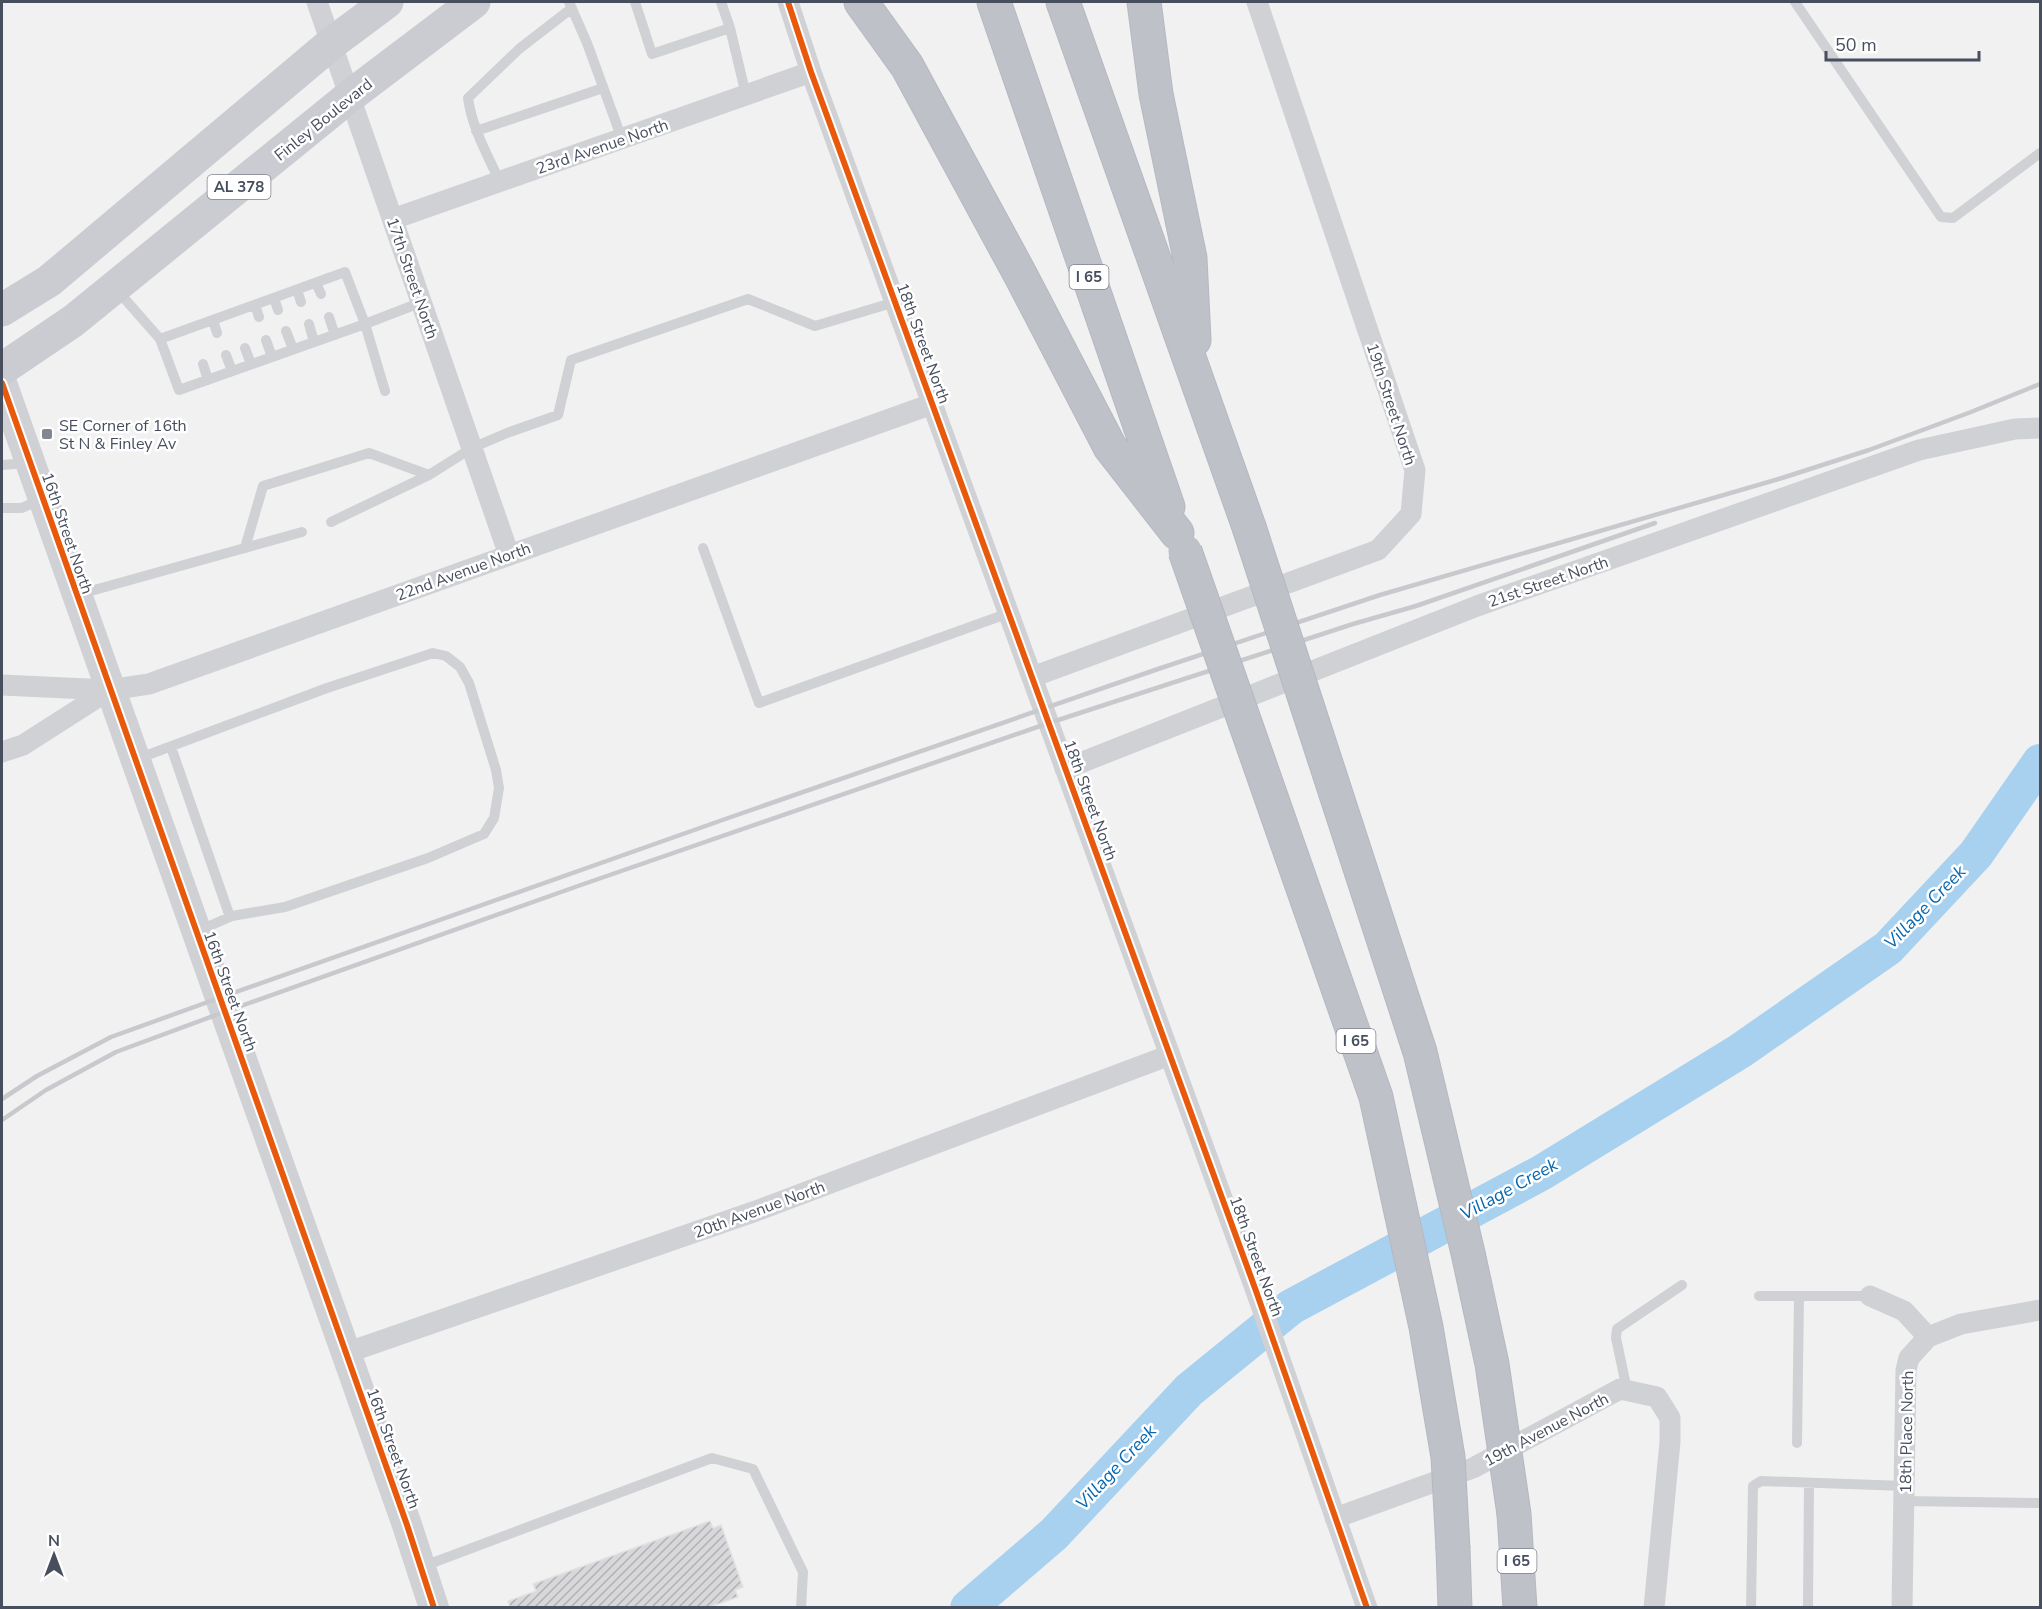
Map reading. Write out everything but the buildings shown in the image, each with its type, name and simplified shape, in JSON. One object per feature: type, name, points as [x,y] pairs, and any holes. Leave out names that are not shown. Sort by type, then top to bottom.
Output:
[{"type":"highway","points":[[861,2],[907,66],[1021,276],[1110,447],[1181,542]]},
{"type":"highway","name":"I 65","points":[[994,2],[1376,1097],[1426,1327],[1448,1457],[1455,1608]]},
{"type":"highway","name":"I 65","points":[[1063,2],[1249,527],[1420,1052],[1492,1364],[1514,1514],[1520,1608]]},
{"type":"highway","points":[[1144,2],[1156,94],[1190,258],[1195,372]]},
{"type":"main road","name":"AL 378","points":[[2,310],[49,281],[332,43],[387,2]]},
{"type":"main road","name":"Finley Boulevard","points":[[2,369],[73,321],[350,96],[474,2]]},
{"type":"street","name":"17th Street North","points":[[317,2],[509,555]]},
{"type":"street","name":"18th Street North","points":[[788,2],[811,72],[1256,1291],[1367,1608]]},
{"type":"street","name":"19th Street North","points":[[1032,677],[1378,550],[1411,514],[1415,470],[1257,2]]},
{"type":"street","name":"23rd Avenue North","points":[[393,219],[811,72]]},
{"type":"street","name":"16th Street North","points":[[2,383],[15,464],[42,498],[346,1353],[434,1608]]},
{"type":"street","name":"22nd Avenue North","points":[[2,752],[23,745],[109,690],[149,684],[932,404]]},
{"type":"street","name":"21st Street North","points":[[1065,769],[1477,606],[1919,450],[2015,429],[2040,428]]},
{"type":"street","points":[[2,685],[109,690]]},
{"type":"street","name":"20th Avenue North","points":[[346,1353],[756,1211],[1170,1055]]},
{"type":"street","points":[[1870,1296],[1904,1311],[1928,1337],[1961,1324],[2040,1310]]},
{"type":"street","name":"18th Place North","points":[[1902,1608],[1906,1370],[1909,1358],[1928,1337]]},
{"type":"street","name":"19th Avenue North","points":[[1335,1518],[1473,1468],[1620,1389],[1657,1397],[1670,1418],[1670,1442],[1654,1608]]},
{"type":"lane","points":[[635,2],[652,54],[730,28]]},
{"type":"lane","points":[[721,2],[730,28],[746,95]]},
{"type":"lane","points":[[1795,2],[1941,218],[1953,218],[2040,153]]},
{"type":"lane","points":[[500,182],[476,131],[468,98],[519,49],[571,5],[622,139]]},
{"type":"lane","points":[[476,131],[603,88]]},
{"type":"lane","points":[[160,339],[193,334],[213,320],[235,319],[255,306],[345,272],[365,324],[385,391]]},
{"type":"lane","points":[[316,283],[321,294]]},
{"type":"lane","points":[[114,288],[160,339],[179,390],[422,302]]},
{"type":"lane","points":[[297,290],[301,302]]},
{"type":"lane","points":[[274,298],[278,310]]},
{"type":"lane","points":[[331,522],[429,475],[472,448],[558,415],[571,360],[748,299],[815,326],[895,302]]},
{"type":"lane","points":[[255,306],[258,317]]},
{"type":"lane","points":[[328,317],[334,335]]},
{"type":"lane","points":[[213,320],[217,333]]},
{"type":"lane","points":[[309,324],[314,342]]},
{"type":"lane","points":[[286,331],[293,350]]},
{"type":"lane","points":[[266,340],[272,357]]},
{"type":"lane","points":[[245,348],[251,364]]},
{"type":"lane","points":[[226,355],[232,371]]},
{"type":"lane","points":[[203,364],[208,380]]},
{"type":"lane","points":[[245,548],[263,486],[369,453],[429,475]]},
{"type":"lane","points":[[2,508],[22,508],[42,498]]},
{"type":"lane","points":[[76,595],[302,532]]},
{"type":"lane","points":[[703,548],[759,703],[1009,613]]},
{"type":"lane","points":[[134,760],[327,688],[433,653],[447,656],[460,667],[469,683],[496,770],[499,788],[494,818],[484,834],[428,858],[285,907],[230,917],[196,932]]},
{"type":"lane","points":[[171,747],[230,917]]},
{"type":"lane","points":[[1627,1390],[1616,1338],[1617,1329],[1682,1285]]},
{"type":"lane","points":[[1759,1296],[1870,1296]]},
{"type":"lane","points":[[1797,1443],[1799,1296]]},
{"type":"lane","points":[[421,1568],[712,1458],[753,1469],[803,1572],[801,1608]]},
{"type":"lane","points":[[1751,1608],[1753,1486],[1761,1481],[2040,1503]]},
{"type":"lane","points":[[1808,1608],[1809,1483]]},
{"type":"waterway","name":"Village Creek","points":[[968,1608],[1054,1534],[1189,1390],[1291,1307],[1541,1173],[1740,1051],[1888,948],[1976,854],[2040,762]]},
{"type":"railway","points":[[2,1099],[37,1076],[111,1037],[731,817],[1158,669],[1380,595],[1782,478],[1869,450],[2040,384]]},
{"type":"railway","points":[[2,1120],[46,1090],[116,1052],[224,1012],[578,886],[1049,723],[1353,624],[1416,606],[1655,523]]},
{"type":"cycle path","points":[[788,2],[811,72],[1256,1291],[1367,1608]]},
{"type":"cycle path","points":[[2,383],[407,1525],[434,1608]]},
{"type":"place","name":"SE Corner of 16th St N & Finley Av","points":[[47,434]]}]
